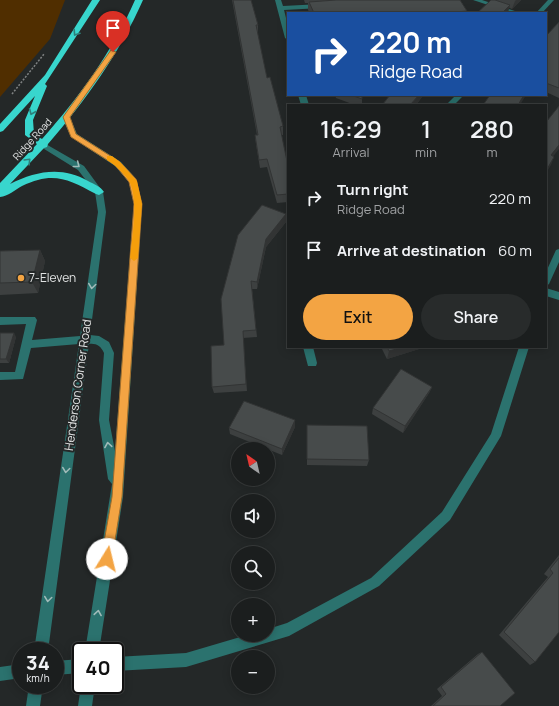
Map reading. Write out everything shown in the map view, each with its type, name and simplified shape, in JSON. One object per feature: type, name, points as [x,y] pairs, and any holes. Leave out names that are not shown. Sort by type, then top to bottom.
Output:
[{"type":"highway","points":[[44,145],[30,135],[29,120],[48,76],[96,0]]},
{"type":"highway","name":"Ridge Road","points":[[0,189],[44,145],[66,117],[113,52],[133,15],[139,0]]},
{"type":"highway","points":[[0,129],[48,76]]},
{"type":"highway","points":[[0,195],[22,182],[47,175],[62,175],[74,179],[99,192]]},
{"type":"street","points":[[278,0],[287,34]]},
{"type":"street","points":[[476,0],[515,12]]},
{"type":"street","points":[[540,12],[551,0]]},
{"type":"street","points":[[281,8],[326,5]]},
{"type":"street","points":[[451,104],[459,96]]},
{"type":"street","points":[[66,117],[74,135],[118,164],[133,181],[138,204],[117,497],[93,642]]},
{"type":"street","name":"Henderson Corner Road","points":[[42,642],[102,212],[99,192],[81,168],[44,145]]},
{"type":"street","points":[[547,280],[559,252]]},
{"type":"street","points":[[547,292],[559,296]]},
{"type":"street","points":[[0,321],[32,320],[28,344],[19,376],[0,376]]},
{"type":"street","points":[[28,344],[96,340],[106,345],[109,353],[104,420],[117,497]]},
{"type":"street","points":[[308,348],[312,363]]},
{"type":"street","points":[[124,663],[186,660],[289,629],[375,582],[446,516],[496,436],[524,348]]},
{"type":"street","points":[[0,674],[12,672]]},
{"type":"street","points":[[33,706],[35,694]]},
{"type":"street","points":[[86,706],[87,694]]},
{"type":"path","points":[[9,97],[46,52]]},
{"type":"shaded area","points":[[0,0],[65,0],[50,39],[0,97]]},
{"type":"building","points":[[233,0],[251,0],[258,25],[256,25],[267,78],[270,77],[283,126],[280,127],[287,161],[287,194],[277,195],[267,159],[259,160],[255,135],[258,135]]},
{"type":"building","points":[[336,0],[460,0],[467,11],[314,12],[309,2]]},
{"type":"building","points":[[491,0],[510,5],[503,12],[478,12]]},
{"type":"building","points":[[559,22],[559,88],[547,83],[547,35]]},
{"type":"building","points":[[354,96],[362,96],[362,99]]},
{"type":"building","points":[[389,96],[418,96],[411,104],[383,104]]},
{"type":"building","points":[[489,96],[523,96],[519,104],[484,104]]},
{"type":"building","points":[[559,106],[559,145],[551,155],[554,157],[547,169],[547,121]]},
{"type":"building","points":[[262,205],[286,214],[266,239],[257,282],[251,281],[256,330],[243,331],[246,384],[212,387],[211,346],[224,345],[221,299],[238,235]]},
{"type":"building","points":[[40,250],[32,282],[0,283],[0,251]]},
{"type":"building","points":[[0,333],[14,333],[6,359],[0,359]]},
{"type":"building","points":[[388,348],[400,348],[389,351]]},
{"type":"building","points":[[401,369],[432,387],[405,426],[373,408]]},
{"type":"building","points":[[244,401],[295,420],[282,449],[275,446],[275,442],[264,442],[229,428]]},
{"type":"building","points":[[307,425],[367,426],[369,460],[307,459]]},
{"type":"building","points":[[559,558],[559,632],[535,662],[504,632],[553,573],[550,569]]},
{"type":"building","points":[[482,652],[515,693],[500,706],[433,706],[446,694],[441,687]]},
{"type":"slow traffic","points":[[109,158],[118,164],[133,181],[138,204],[134,258]]},
{"type":"place","name":"7-Eleven","points":[[21,278]]},
{"type":"route","points":[[107,559],[117,497],[138,204],[133,181],[118,164],[74,135],[66,117],[88,89],[113,52]]}]
